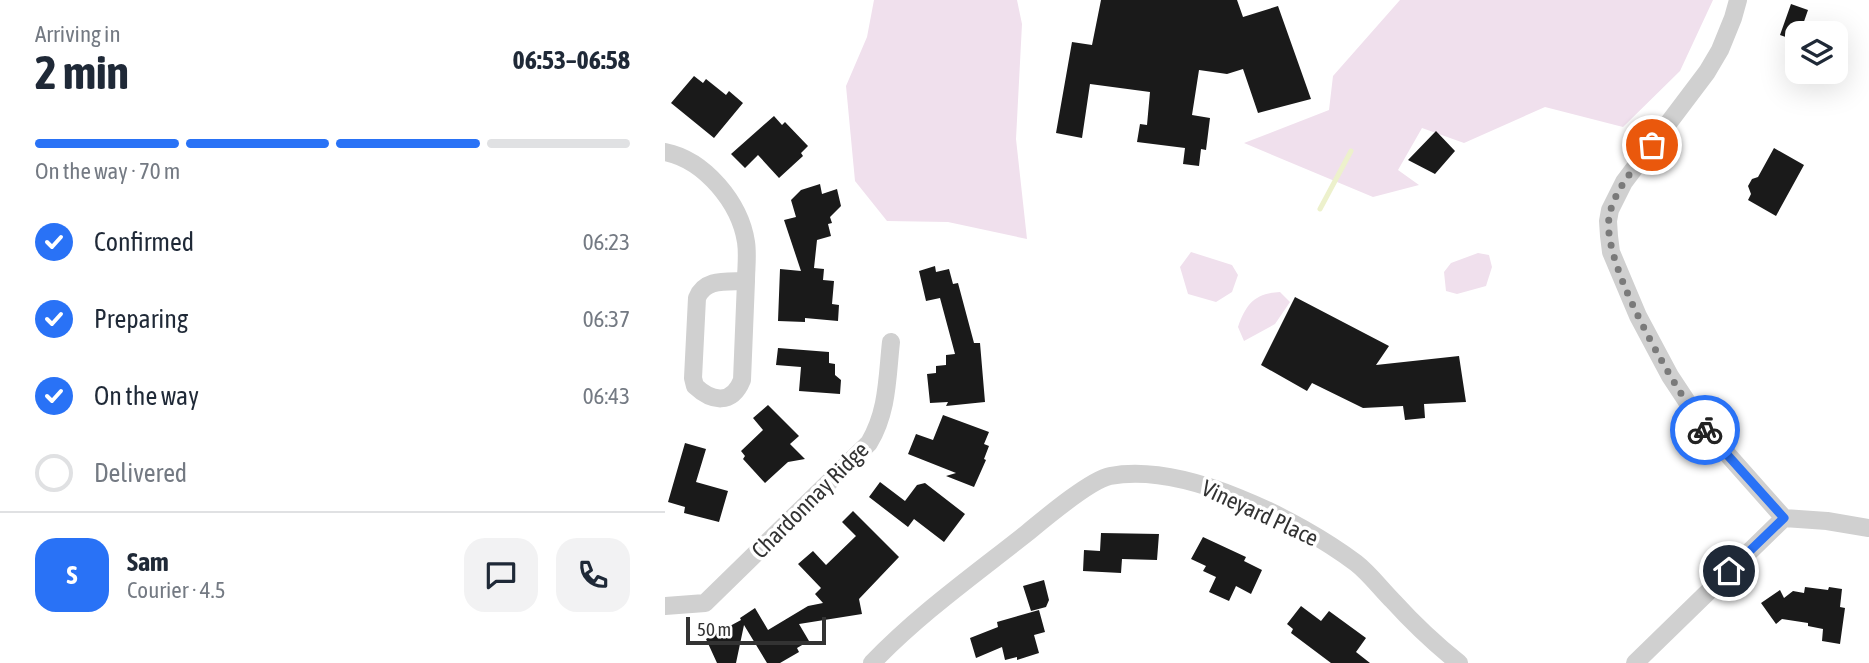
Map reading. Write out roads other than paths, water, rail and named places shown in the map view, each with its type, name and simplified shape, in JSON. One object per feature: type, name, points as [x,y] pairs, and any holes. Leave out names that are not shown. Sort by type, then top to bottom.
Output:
[{"type":"street","points":[[1738,0],[1720,50],[1707,72],[1624,182],[1610,210],[1611,252],[1638,316],[1670,376],[1705,429],[1784,518],[1828,521],[1869,528]]},
{"type":"street","points":[[665,152],[695,164],[715,181],[739,219],[746,243],[746,281],[742,380],[736,391],[730,395],[711,398],[695,386],[693,378],[697,299],[708,284],[746,281]]},
{"type":"street","name":"Chardonnay Ridge","points":[[665,606],[705,603],[870,443],[880,425],[885,406],[891,342]]},
{"type":"street","name":"Vineyard Place","points":[[872,663],[944,597],[1060,506],[1107,477],[1131,475],[1188,480],[1268,511],[1314,536],[1358,564],[1413,623],[1459,663]]},
{"type":"street","points":[[1635,663],[1784,518]]},
{"type":"waterway","points":[[1320,209],[1351,151]]}]
